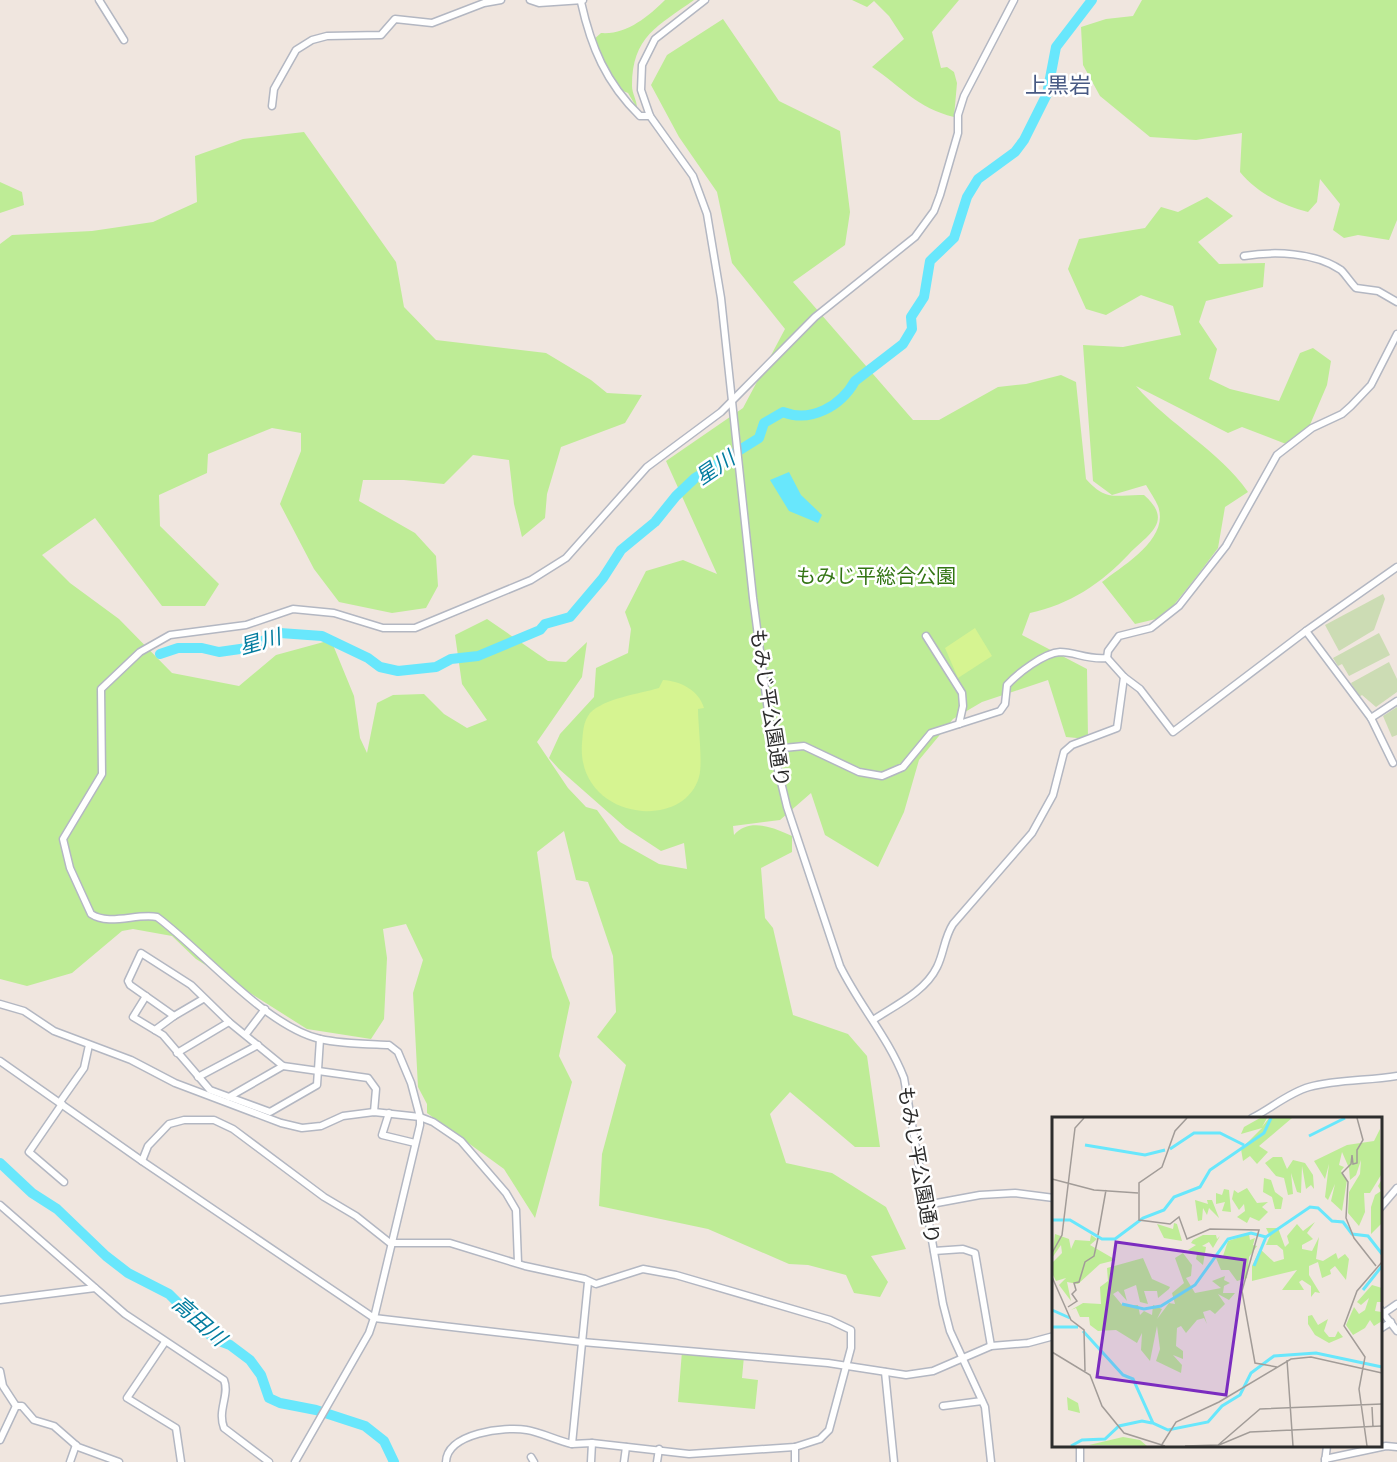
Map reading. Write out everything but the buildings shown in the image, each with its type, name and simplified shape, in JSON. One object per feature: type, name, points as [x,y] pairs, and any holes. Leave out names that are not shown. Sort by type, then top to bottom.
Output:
[{"type":"street","points":[[99,0],[123,40]]},
{"type":"street","points":[[272,106],[274,88],[291,56],[312,40],[335,34],[376,37],[384,34],[395,19],[432,23],[484,3],[501,0]]},
{"type":"street","points":[[530,0],[539,3],[582,1],[590,42],[607,78],[640,116],[650,116]]},
{"type":"street","name":"もみじ平公園通り","points":[[705,0],[662,32],[649,50],[642,65],[640,81],[643,103],[693,176],[707,214],[721,298],[731,403],[773,749],[786,807],[840,966],[889,1045],[904,1078],[950,1331],[982,1401],[990,1435],[991,1462]]},
{"type":"street","points":[[296,1462],[348,1371],[375,1318],[420,1117],[398,1052],[389,1045],[320,1039],[295,1029],[265,1009],[157,917],[98,917],[92,914],[70,868],[63,839],[102,774],[101,689],[140,652],[170,635],[246,625],[292,609],[334,613],[373,626],[402,630],[415,628],[516,588],[566,558],[646,466],[731,403],[815,317],[915,237],[934,211],[958,133],[958,115],[964,96],[1014,0]]},
{"type":"street","points":[[1244,256],[1273,251],[1303,255],[1341,270],[1356,288],[1378,291],[1397,303]]},
{"type":"street","points":[[1397,334],[1371,385],[1351,406],[1342,414],[1312,428],[1277,455],[1226,546],[1179,606],[1150,628],[1119,636],[1108,651],[1107,658],[1124,677],[1140,689],[1173,732],[1306,631],[1397,567]]},
{"type":"street","points":[[1306,631],[1371,718],[1394,763]]},
{"type":"street","points":[[926,636],[962,693],[958,724]]},
{"type":"street","points":[[773,749],[804,746],[859,772],[882,776],[903,767],[931,733],[1000,711],[1005,704],[1007,685],[1047,656],[1059,652],[1086,659],[1107,658]]},
{"type":"street","points":[[873,1020],[928,981],[937,967],[946,934],[953,924],[1032,833],[1053,795],[1064,752],[1072,745],[1117,728],[1124,677]]},
{"type":"street","points":[[1371,718],[1397,701]]},
{"type":"street","points":[[174,1016],[128,981],[141,953],[191,985],[229,1022],[283,1066],[369,1078],[374,1082],[376,1089],[374,1112]]},
{"type":"street","points":[[146,996],[133,1017],[163,1035],[210,1090],[270,1112],[317,1085],[320,1070],[320,1039]]},
{"type":"street","points":[[155,1030],[203,999]]},
{"type":"street","points":[[0,1004],[24,1011],[54,1031],[131,1060],[175,1083],[281,1124],[302,1128],[321,1126],[343,1116],[374,1112],[420,1117],[446,1129],[461,1141],[506,1193],[516,1210],[518,1263]]},
{"type":"street","points":[[246,1034],[265,1009]]},
{"type":"street","points":[[177,1053],[229,1022]]},
{"type":"street","points":[[64,1182],[29,1152],[84,1068],[89,1045]]},
{"type":"street","points":[[198,1077],[258,1045]]},
{"type":"street","points":[[0,1061],[142,1161],[375,1318],[582,1342],[846,1365],[906,1375],[933,1371],[991,1346],[1028,1343],[1052,1336]]},
{"type":"street","points":[[229,1097],[283,1066]]},
{"type":"street","points":[[1256,1117],[1307,1088],[1347,1080],[1376,1081],[1397,1076]]},
{"type":"street","points":[[389,1113],[382,1135],[415,1143]]},
{"type":"street","points":[[142,1161],[148,1146],[169,1124],[184,1120],[214,1120],[233,1129],[324,1197],[356,1216],[390,1243],[450,1243],[518,1263],[585,1279],[596,1284],[643,1269],[676,1275],[772,1305],[807,1311],[851,1330],[851,1348],[829,1430],[820,1439],[795,1447],[689,1454],[592,1443],[572,1444],[527,1430],[478,1433],[461,1440],[446,1457],[446,1462]]},
{"type":"street","points":[[1382,1207],[1397,1188]]},
{"type":"street","points":[[926,1205],[1015,1193],[1052,1198]]},
{"type":"street","points":[[0,1205],[95,1288],[165,1342],[224,1380],[227,1387],[220,1420],[224,1428],[269,1462]]},
{"type":"street","points":[[934,1251],[963,1249],[975,1253],[991,1346]]},
{"type":"street","points":[[572,1444],[588,1282]]},
{"type":"street","points":[[0,1300],[95,1288]]},
{"type":"street","points":[[1397,1304],[1382,1311],[1397,1331]]},
{"type":"street","points":[[1382,1328],[1391,1322]]},
{"type":"street","points":[[165,1342],[127,1398],[176,1428],[181,1462]]},
{"type":"street","points":[[0,1371],[3,1386],[16,1406],[22,1407],[34,1420],[54,1426],[76,1445],[119,1462]]},
{"type":"street","points":[[885,1372],[894,1462]]},
{"type":"street","points":[[943,1406],[982,1401]]},
{"type":"street","points":[[0,1440],[16,1406]]},
{"type":"street","points":[[591,1462],[592,1443]]},
{"type":"street","points":[[70,1462],[76,1445]]},
{"type":"street","points":[[624,1462],[626,1447]]},
{"type":"street","points":[[795,1447],[795,1462]]},
{"type":"street","points":[[1325,1461],[1382,1447]]},
{"type":"street","points":[[1382,1447],[1397,1447]]},
{"type":"street","points":[[657,1462],[659,1449]]},
{"type":"green space","points":[[665,0],[694,0],[659,25],[642,44],[633,69],[632,89],[637,108],[628,93],[618,89],[592,41],[601,33],[619,31],[636,24]]},
{"type":"green space","points":[[852,0],[959,0],[932,32],[941,68],[947,67],[954,72],[957,83],[954,117],[930,108],[910,96],[872,67],[904,39],[889,16],[874,1],[867,7]]},
{"type":"green space","points":[[1142,0],[1397,0],[1397,220],[1389,240],[1358,235],[1344,238],[1333,230],[1340,204],[1320,179],[1317,202],[1308,212],[1289,206],[1262,192],[1240,172],[1242,133],[1196,140],[1150,137],[1100,96],[1083,65],[1081,27],[1106,19],[1133,16]]},
{"type":"green space","name":"もみじ平総合公園","points":[[723,19],[779,101],[840,131],[850,212],[845,245],[793,282],[913,420],[939,420],[998,387],[1026,384],[1061,375],[1076,382],[1086,479],[1093,487],[1113,496],[1144,495],[1153,505],[1158,521],[1150,534],[1119,565],[1096,583],[1058,604],[1030,613],[1022,635],[1087,669],[1088,739],[1066,737],[1048,680],[982,702],[953,719],[919,760],[904,812],[878,867],[825,835],[811,793],[780,820],[733,826],[734,835],[747,826],[754,825],[770,827],[792,836],[792,852],[761,868],[765,918],[773,928],[793,1015],[848,1034],[867,1056],[880,1147],[855,1147],[790,1092],[770,1114],[786,1163],[832,1173],[886,1207],[906,1249],[871,1256],[888,1282],[880,1297],[854,1293],[846,1275],[808,1265],[789,1264],[708,1229],[599,1206],[602,1154],[626,1065],[597,1037],[616,1012],[613,956],[588,882],[576,880],[564,831],[537,852],[552,957],[570,1003],[559,1056],[572,1082],[535,1218],[504,1169],[427,1113],[427,1104],[418,1087],[413,993],[423,960],[406,924],[383,929],[387,958],[384,1019],[371,1039],[307,1029],[196,959],[172,936],[133,929],[122,931],[72,973],[27,986],[0,979],[0,244],[12,235],[92,231],[153,222],[197,202],[195,156],[243,139],[304,132],[396,262],[404,307],[436,340],[546,353],[591,380],[607,393],[642,395],[625,423],[561,447],[547,494],[545,518],[522,537],[514,504],[509,460],[473,455],[444,484],[404,480],[363,480],[359,501],[415,533],[436,556],[438,586],[426,608],[392,613],[339,602],[314,569],[280,504],[301,451],[301,433],[272,428],[208,454],[207,473],[159,495],[160,526],[219,584],[205,606],[162,606],[95,518],[42,555],[70,583],[119,619],[172,673],[239,686],[276,655],[331,640],[354,696],[360,738],[367,753],[377,703],[393,695],[424,694],[444,714],[467,728],[487,720],[462,684],[455,635],[487,619],[548,661],[566,662],[587,642],[582,677],[537,742],[568,788],[586,807],[597,810],[620,842],[659,864],[687,869],[684,843],[661,851],[626,828],[549,758],[560,734],[594,697],[596,668],[628,653],[631,629],[625,612],[646,571],[683,560],[717,574],[666,461],[743,408],[785,329],[732,263],[717,192],[679,137],[651,85],[667,55]]},
{"type":"green space","points":[[0,182],[22,192],[24,205],[0,213]]},
{"type":"green space","points":[[1207,197],[1233,216],[1198,242],[1219,264],[1265,263],[1263,287],[1206,301],[1199,322],[1217,349],[1209,379],[1230,389],[1279,401],[1300,353],[1313,348],[1331,361],[1327,385],[1309,427],[1286,444],[1242,427],[1228,433],[1136,386],[1163,413],[1223,463],[1248,492],[1225,507],[1218,548],[1173,606],[1156,619],[1135,624],[1102,582],[1132,559],[1151,540],[1160,518],[1158,506],[1146,485],[1112,495],[1093,481],[1083,345],[1123,347],[1181,335],[1173,306],[1141,295],[1106,315],[1086,309],[1068,269],[1079,239],[1145,228],[1161,207],[1178,212]]},
{"type":"green space","points":[[1383,594],[1385,599],[1374,630],[1339,651],[1325,625]]},
{"type":"green space","points":[[975,628],[992,656],[958,678],[945,648]]},
{"type":"green space","points":[[1379,633],[1390,655],[1349,676],[1342,664],[1338,666],[1333,658]]},
{"type":"green space","points":[[1389,662],[1397,679],[1397,692],[1376,707],[1362,695],[1359,697],[1351,683]]},
{"type":"green space","points":[[663,680],[676,682],[688,688],[702,702],[704,708],[698,709],[699,777],[689,795],[673,806],[653,811],[632,810],[612,802],[596,788],[585,769],[582,743],[584,727],[588,716],[596,708],[613,700],[659,688]]},
{"type":"green space","points":[[1397,707],[1397,735],[1392,737],[1383,716]]},
{"type":"green space","points":[[682,1351],[744,1356],[742,1378],[758,1380],[755,1409],[678,1402]]},
{"type":"water","points":[[789,472],[801,495],[822,515],[818,523],[789,511],[770,480]]},
{"type":"waterway","name":"星川","points":[[160,654],[178,648],[202,648],[219,652],[247,648],[280,633],[322,636],[368,658],[380,667],[398,671],[436,667],[451,659],[478,656],[540,630],[545,624],[570,617],[603,578],[621,550],[655,522],[676,496],[695,478],[759,438],[764,423],[783,412],[794,415],[814,414],[833,405],[842,398],[855,381],[903,344],[912,329],[911,317],[924,297],[930,261],[954,238],[967,197],[978,179],[1015,152],[1024,140],[1047,94],[1056,47],[1092,0]]},
{"type":"waterway","name":"高田川","points":[[0,1163],[32,1193],[57,1209],[106,1256],[128,1273],[169,1294],[214,1339],[230,1345],[250,1360],[261,1375],[269,1398],[365,1426],[384,1441],[394,1462]]},
{"type":"district","name":"上黒岩","points":[[1058,85]]}]
